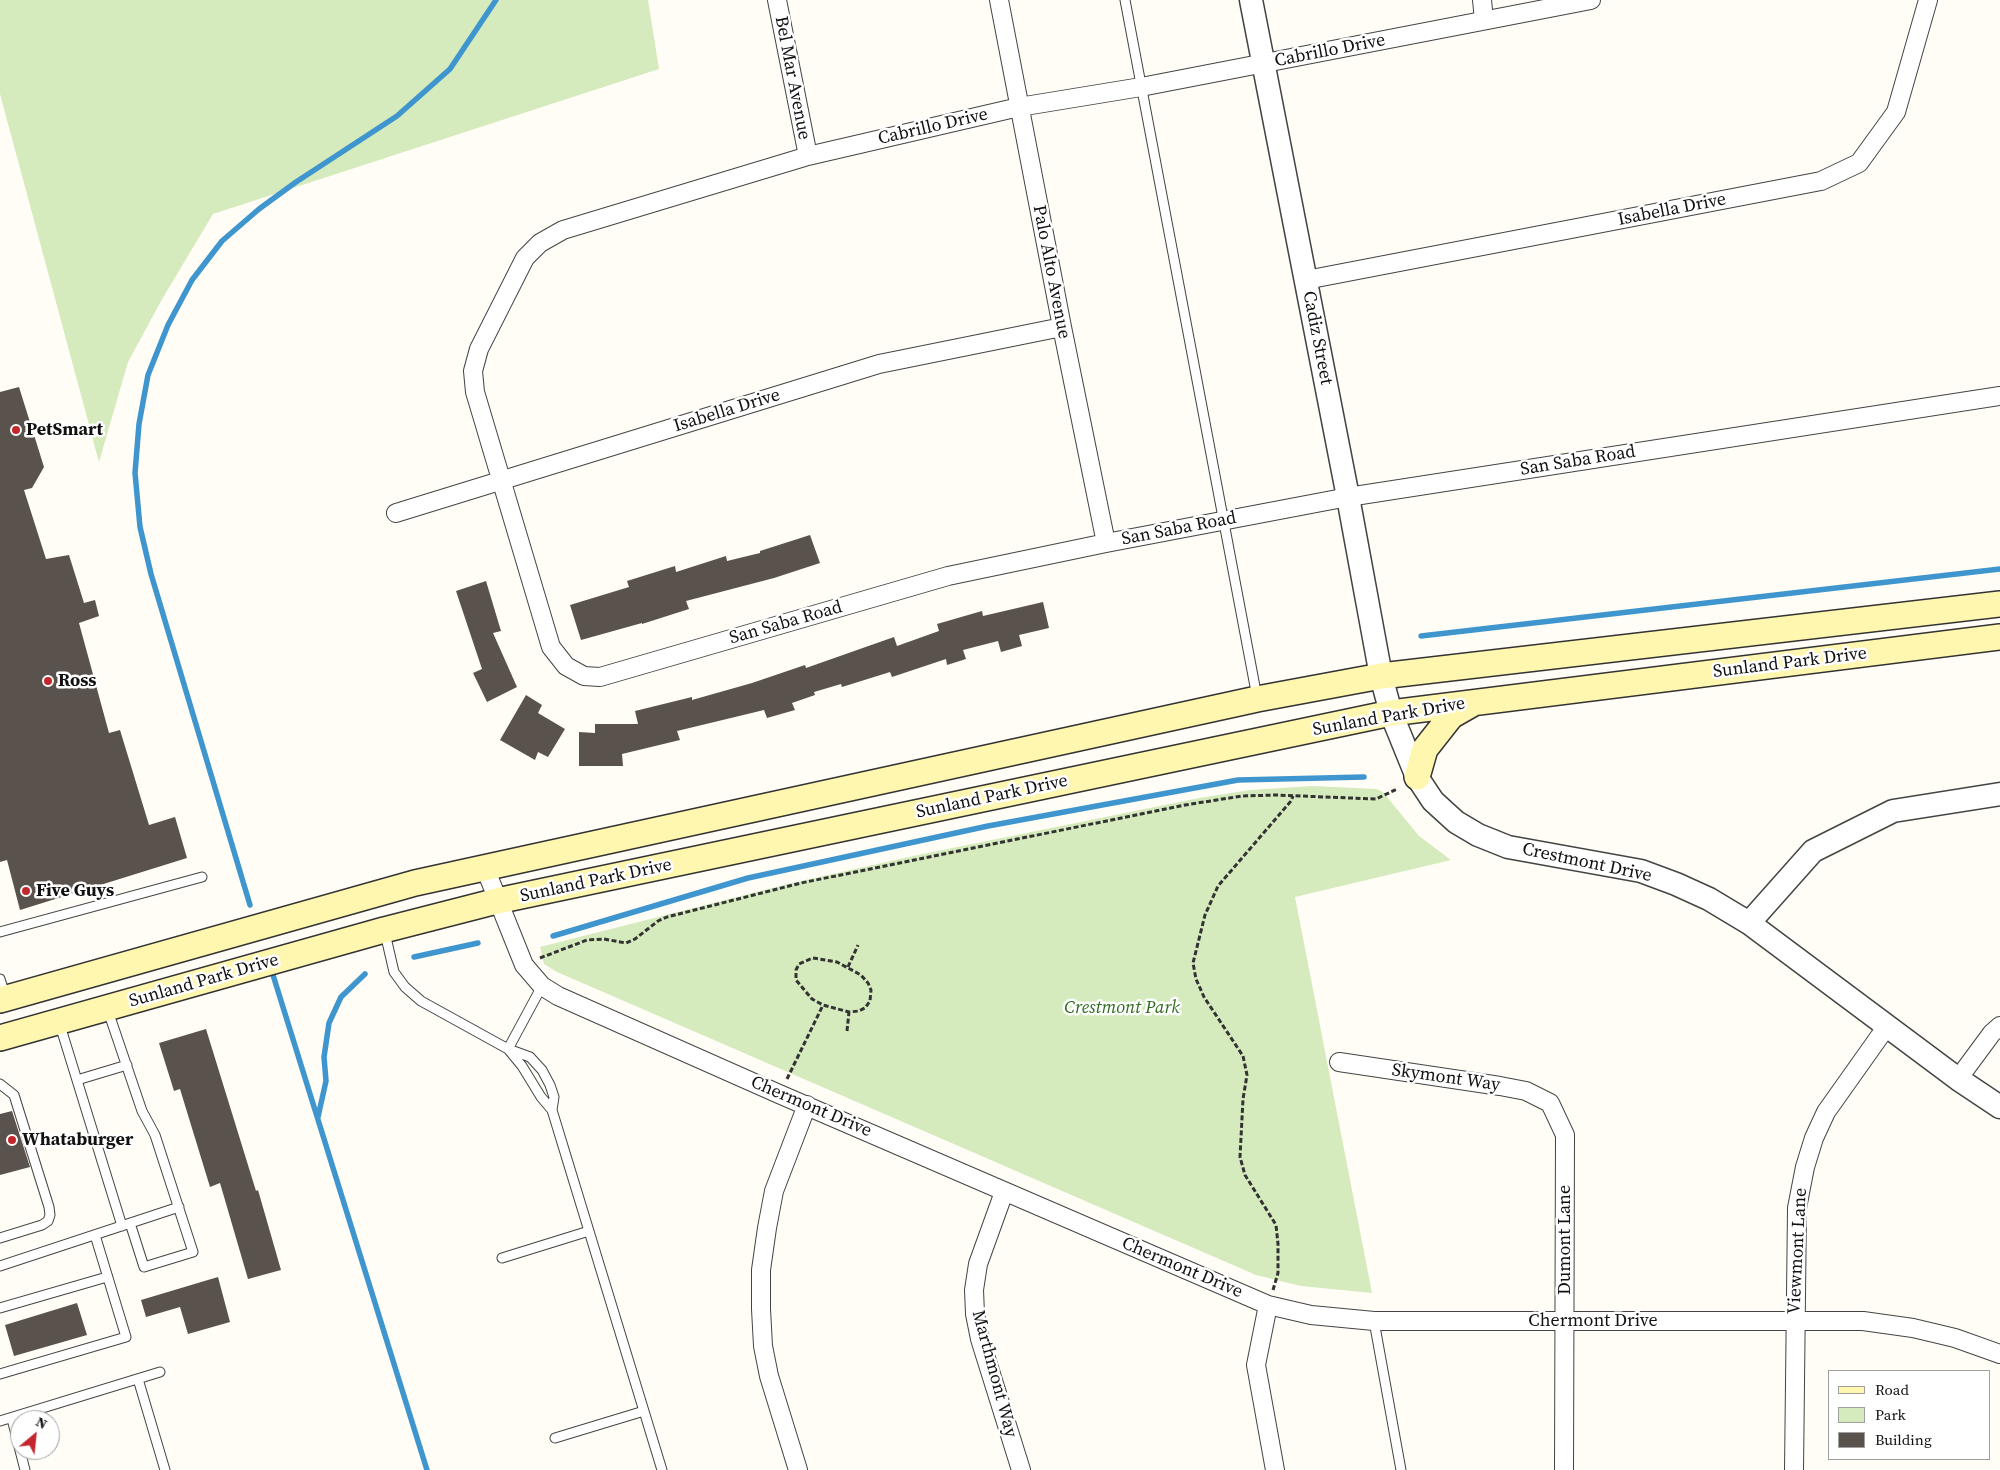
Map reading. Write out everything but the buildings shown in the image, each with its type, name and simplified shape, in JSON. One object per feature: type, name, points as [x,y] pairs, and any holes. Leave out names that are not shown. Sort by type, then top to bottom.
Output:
[{"type":"main road","name":"Sunland Park Drive","points":[[2,992],[415,884],[1257,699],[1381,676],[2000,604]]},
{"type":"main road","name":"Sunland Park Drive","points":[[0,1038],[384,930],[497,901],[1391,713],[2000,637]]},
{"type":"main road","points":[[1407,783],[1424,749],[1451,716],[1474,703]]},
{"type":"street","name":"Bel Mar Avenue","points":[[777,0],[808,156]]},
{"type":"street","name":"Palo Alto Avenue","points":[[999,0],[1106,543]]},
{"type":"street","name":"Cadiz Street","points":[[1251,0],[1381,676]]},
{"type":"street","points":[[1482,0],[1484,20]]},
{"type":"street","name":"Cabrillo Drive","points":[[501,482],[475,392],[473,371],[479,349],[525,258],[540,244],[563,230],[808,156],[1019,107],[1142,87],[1591,0]]},
{"type":"street","name":"Isabella Drive","points":[[1306,280],[1821,181],[1859,163],[1896,112],[1928,0]]},
{"type":"street","name":"Isabella Drive","points":[[396,513],[879,364],[1062,327]]},
{"type":"street","name":"San Saba Road","points":[[501,482],[551,647],[566,666],[584,676],[600,678],[948,576],[1106,543],[1348,497],[2000,396]]},
{"type":"street","name":"Crestmont Drive","points":[[1381,676],[1407,783],[1433,801],[1456,822],[1478,835],[1508,847],[1641,872],[1676,884],[1709,899],[1749,923],[1958,1079],[2000,1107]]},
{"type":"street","points":[[1749,923],[1813,851],[1893,811],[2000,794]]},
{"type":"street","name":"Chermont Drive","points":[[485,868],[524,965],[542,986],[558,996],[1004,1192],[1268,1305],[1311,1314],[1374,1321],[1863,1321],[1913,1328],[1955,1338],[2000,1354]]},
{"type":"street","name":"Viewmont Lane","points":[[1794,1470],[1797,1208],[1804,1167],[1826,1112],[1886,1026]]},
{"type":"street","points":[[1958,1079],[1992,1033],[2000,1026]]},
{"type":"street","name":"Skymont Way","points":[[1338,1062],[1526,1091],[1550,1103]]},
{"type":"street","name":"Dumont Lane","points":[[1550,1103],[1565,1135],[1564,1470]]},
{"type":"street","points":[[798,1470],[769,1376],[763,1346],[761,1270],[774,1191],[807,1105]]},
{"type":"street","name":"Marthmont Way","points":[[1004,1192],[978,1264],[974,1290],[975,1314],[980,1339],[1021,1470]]},
{"type":"street","points":[[1268,1305],[1256,1365],[1275,1470]]},
{"type":"lane","points":[[1125,0],[1257,699]]},
{"type":"lane","points":[[0,932],[202,877]]},
{"type":"lane","points":[[384,930],[394,972],[405,987],[421,1001],[508,1049],[530,1057],[542,1070],[550,1085],[554,1097],[552,1110]]},
{"type":"lane","points":[[508,1049],[542,986]]},
{"type":"lane","points":[[59,1022],[126,1224],[144,1267],[193,1252],[156,1135],[142,1112],[107,1008]]},
{"type":"lane","points":[[508,1049],[552,1110],[662,1470]]},
{"type":"lane","points":[[77,1080],[126,1065]]},
{"type":"lane","points":[[0,1083],[14,1095],[50,1215],[48,1221],[42,1225],[0,1238]]},
{"type":"lane","points":[[0,1266],[179,1207]]},
{"type":"lane","points":[[502,1258],[589,1231]]},
{"type":"lane","points":[[0,1374],[126,1337],[95,1235]]},
{"type":"lane","points":[[0,1308],[107,1276]]},
{"type":"lane","points":[[1374,1321],[1401,1470]]},
{"type":"lane","points":[[40,1410],[160,1372]]},
{"type":"lane","points":[[138,1379],[165,1470]]},
{"type":"lane","points":[[555,1438],[644,1411]]},
{"type":"path","points":[[537,959],[588,940],[604,938],[626,943],[635,939],[658,921],[668,917],[801,883],[1185,805],[1242,796],[1376,799],[1407,783]]},
{"type":"path","points":[[1268,1305],[1278,1274],[1278,1244],[1276,1225],[1245,1175],[1240,1156],[1243,1099],[1247,1075],[1243,1056],[1204,997],[1196,979],[1193,963],[1205,915],[1218,886],[1291,802],[1294,796]]},
{"type":"path","points":[[848,967],[858,945]]},
{"type":"path","points":[[813,958],[837,962],[848,967],[861,975],[871,990],[870,1001],[865,1008],[858,1011],[849,1012],[822,1005],[812,999],[796,980],[796,970],[799,964],[813,958]]},
{"type":"path","points":[[780,1094],[822,1005]]},
{"type":"path","points":[[847,1031],[849,1012]]},
{"type":"green space","points":[[0,0],[648,0],[659,69],[213,214],[161,301],[128,362],[99,462],[0,94]]},
{"type":"green space","name":"Crestmont Park","points":[[1312,786],[1376,789],[1383,792],[1419,836],[1451,860],[1295,897],[1372,1293],[1301,1286],[1256,1275],[557,972],[544,964],[540,947],[792,883],[918,855],[1199,798],[1250,790]]},
{"type":"waterway","points":[[250,905],[151,574],[140,527],[135,473],[139,424],[148,375],[168,325],[192,280],[222,241],[259,209],[296,182],[397,116],[450,69],[496,0]]},
{"type":"waterway","points":[[1421,636],[2000,569]]},
{"type":"waterway","points":[[553,936],[748,878],[988,826],[1238,780],[1364,777]]},
{"type":"waterway","points":[[414,957],[478,943]]},
{"type":"waterway","points":[[318,1117],[326,1081],[324,1057],[329,1023],[341,997],[365,974]]},
{"type":"waterway","points":[[273,975],[427,1470]]},
{"type":"place","name":"PetSmart","points":[[16,430]]},
{"type":"place","name":"Ross","points":[[48,681]]},
{"type":"place","name":"Five Guys","points":[[26,891]]},
{"type":"place","name":"Whataburger","points":[[12,1140]]}]
